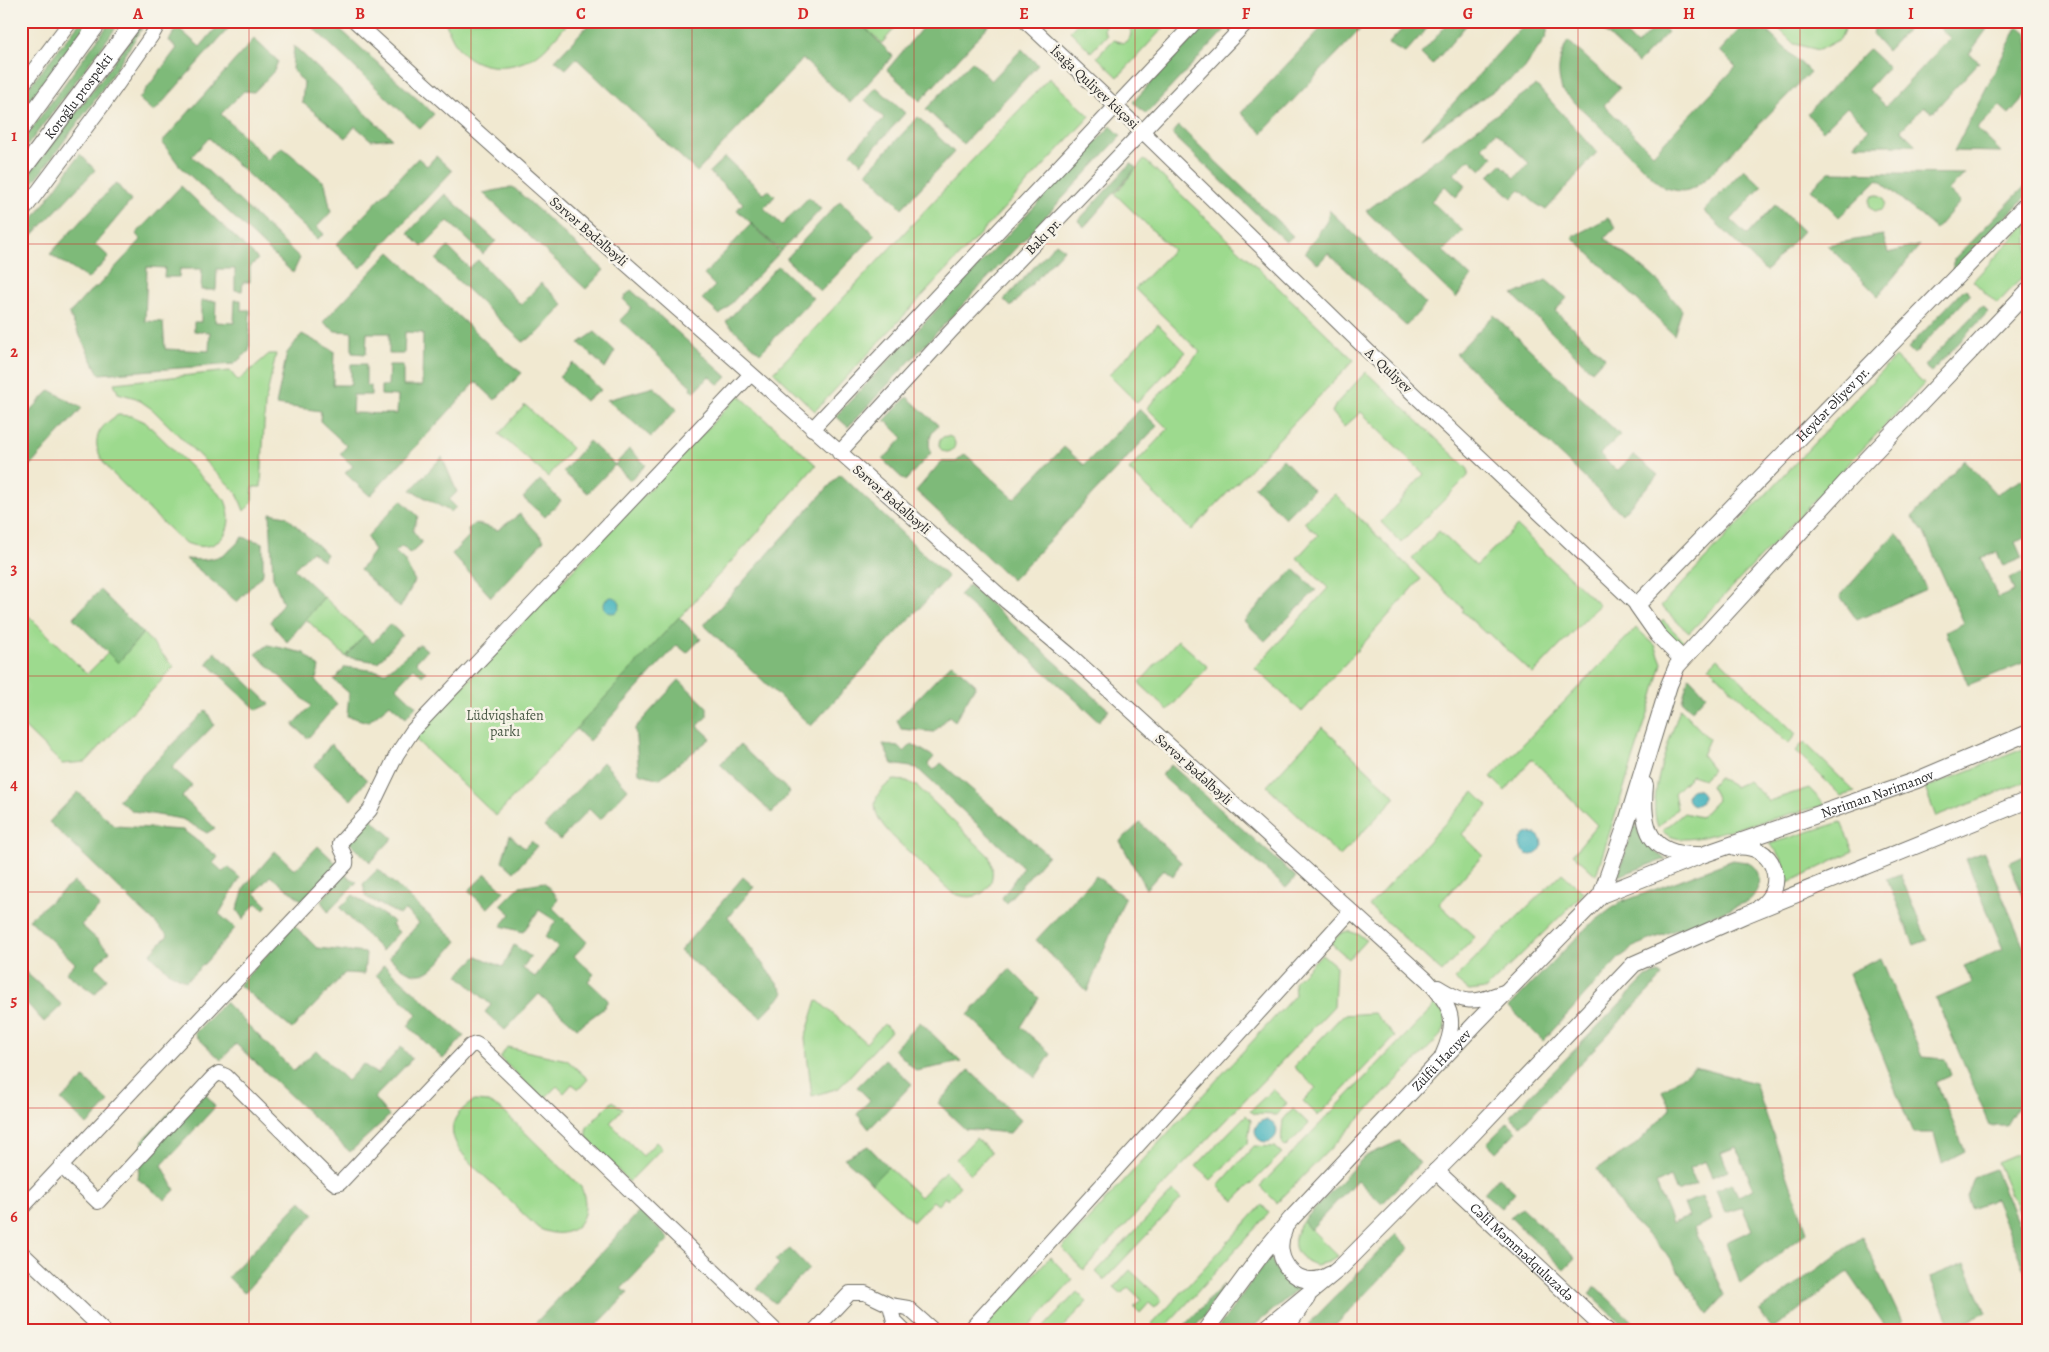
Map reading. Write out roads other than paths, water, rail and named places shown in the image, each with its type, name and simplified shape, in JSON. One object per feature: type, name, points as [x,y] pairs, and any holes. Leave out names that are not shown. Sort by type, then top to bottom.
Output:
[{"type":"main road","name":"Koroğlu prospekti","points":[[21,129],[100,21]]},
{"type":"main road","name":"Koroğlu prospekti","points":[[21,172],[135,21]]},
{"type":"main road","name":"Heydər Əliyev pr.","points":[[1638,605],[2028,203]]},
{"type":"main road","points":[[1601,895],[1671,678],[1682,660],[2028,291]]},
{"type":"main road","points":[[1638,605],[1658,635],[1682,660]]},
{"type":"main road","name":"Nəriman Nərimanov","points":[[1723,848],[1917,780],[2028,733]]},
{"type":"main road","points":[[1648,753],[1643,814],[1649,832],[1660,846],[1668,850],[1689,855],[1702,855]]},
{"type":"main road","points":[[1263,1331],[1312,1293],[1341,1267],[1436,1171],[1634,964],[1746,915],[2028,800]]},
{"type":"main road","points":[[1723,848],[1746,846],[1756,848],[1768,856],[1775,872],[1773,892],[1767,902],[1746,915]]},
{"type":"main road","name":"Zülfü Hacıyev","points":[[1205,1331],[1289,1222],[1439,1062],[1601,895],[1723,848]]},
{"type":"main road","name":"Cəlil Məmmədquluzadə","points":[[1436,1171],[1607,1331]]},
{"type":"main road","points":[[1289,1222],[1280,1243],[1280,1253],[1286,1268],[1294,1276],[1311,1281],[1327,1277],[1341,1267]]},
{"type":"street","points":[[21,87],[71,21]]},
{"type":"street","points":[[21,214],[105,102],[160,21]]},
{"type":"street","name":"Sərvər Bədəlbəyli","points":[[355,21],[488,144],[630,266],[1007,602],[1069,654],[1427,980]]},
{"type":"street","name":"İsağa Quliyev küçəsi","points":[[1025,21],[1143,132]]},
{"type":"street","points":[[812,429],[1196,21]]},
{"type":"street","name":"Bakı pr.","points":[[839,453],[951,331],[1248,21]]},
{"type":"street","name":"A. Quliyev","points":[[1143,132],[1365,348],[1638,605]]},
{"type":"street","points":[[21,1209],[346,864],[346,856],[340,848],[340,843],[370,810],[397,754],[413,730],[751,374]]},
{"type":"street","points":[[969,1331],[1351,911]]},
{"type":"street","points":[[1427,980],[1458,999],[1465,1001],[1476,1002],[1507,991]]},
{"type":"street","points":[[1427,980],[1444,1000],[1452,1018],[1450,1039],[1439,1062]]},
{"type":"street","points":[[61,1166],[98,1202],[212,1077],[219,1073],[226,1076],[332,1181],[336,1184],[340,1183],[470,1046],[476,1044],[776,1331]]},
{"type":"street","points":[[21,1252],[104,1331]]},
{"type":"street","points":[[814,1331],[850,1293],[865,1294],[890,1306],[908,1308],[934,1331]]},
{"type":"street","points":[[1285,1331],[1312,1293]]},
{"type":"street","points":[[890,1306],[894,1321],[904,1331]]},
{"type":"water","points":[[612,597],[620,605],[612,613],[604,605]]},
{"type":"water","points":[[1695,789],[1703,797],[1695,805],[1687,797]]},
{"type":"water","points":[[1527,833],[1535,833],[1542,840],[1542,848],[1535,855],[1527,855],[1520,848],[1520,840]]},
{"type":"water","points":[[1266,1120],[1274,1123],[1277,1131],[1274,1139],[1266,1142],[1258,1139],[1255,1131],[1258,1123]]},
{"type":"park label","name":"Lüdviqshafen parkı","points":[[505,724]]}]
